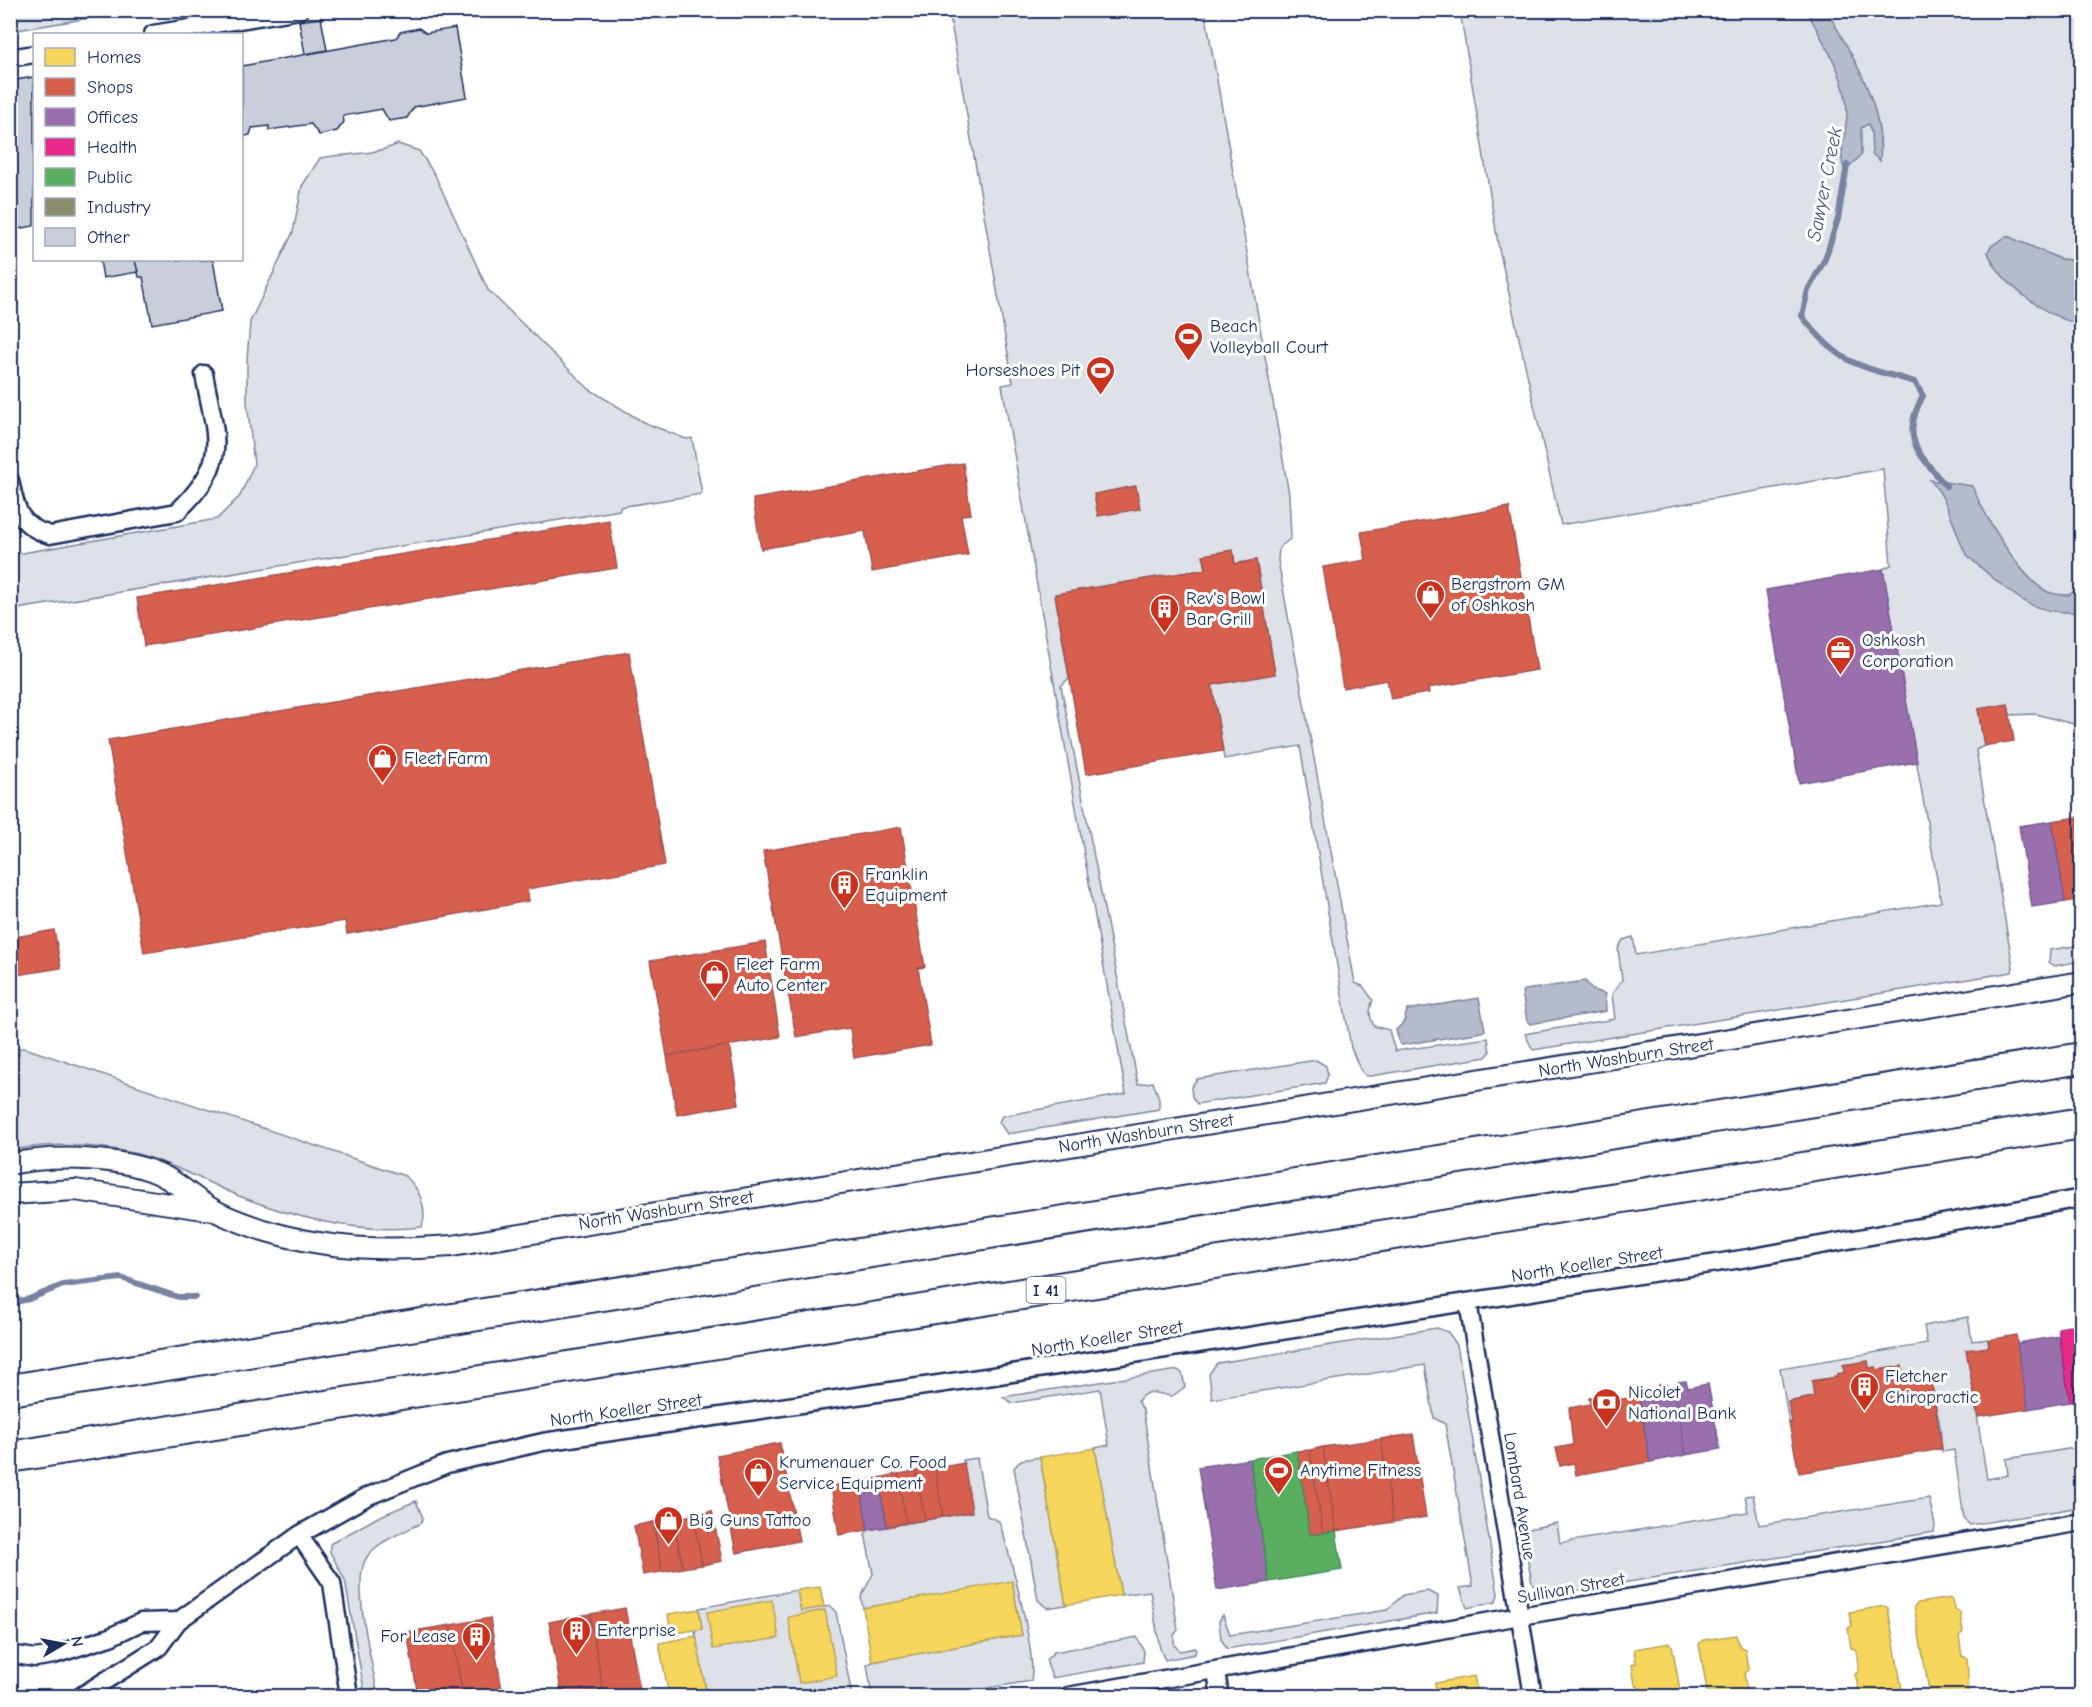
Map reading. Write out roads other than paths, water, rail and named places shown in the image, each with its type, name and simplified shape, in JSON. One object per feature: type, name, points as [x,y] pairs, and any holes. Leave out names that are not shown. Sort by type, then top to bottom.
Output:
[{"type":"highway","points":[[10,1390],[2082,1058]]},
{"type":"highway","name":"I 41","points":[[10,1457],[2082,1122]]},
{"type":"street","points":[[159,33],[300,10]]},
{"type":"street","points":[[10,58],[33,54]]},
{"type":"street","points":[[10,480],[19,517],[37,531],[50,535],[177,512],[192,498],[215,460],[216,443],[204,374]]},
{"type":"street","name":"North Washburn Street","points":[[10,1164],[26,1161],[94,1159],[137,1168],[165,1177],[213,1210],[262,1230],[357,1249],[390,1251],[452,1246],[2082,982]]},
{"type":"street","name":"North Washburn Street","points":[[10,1194],[75,1190],[213,1210]]},
{"type":"street","name":"North Koeller Street","points":[[81,1696],[159,1647],[178,1621],[299,1535],[366,1497],[447,1464],[543,1442],[1748,1258],[2082,1198]]},
{"type":"street","name":"Lombard Avenue","points":[[1468,1302],[1533,1696]]},
{"type":"street","name":"Sullivan Street","points":[[1068,1696],[1216,1672],[1520,1616],[2082,1522]]},
{"type":"street","points":[[299,1535],[332,1583],[349,1696]]},
{"type":"street","points":[[10,1654],[35,1658],[54,1656],[110,1637],[141,1622],[178,1621]]},
{"type":"street","points":[[1216,1672],[1220,1696]]},
{"type":"water","points":[[1807,11],[1827,11],[1857,64],[1877,121],[1880,161],[1872,154],[1871,132],[1868,124],[1861,128],[1861,155],[1845,172],[1842,150],[1847,113],[1843,86],[1839,72]]},
{"type":"water","points":[[2007,236],[2060,259],[2081,261],[2081,324],[2068,321],[2040,307],[2003,276],[1988,252],[1991,246]]},
{"type":"water","points":[[1930,480],[1972,486],[2003,544],[2035,583],[2049,592],[2063,595],[2069,595],[2081,585],[2081,612],[2053,611],[2030,604],[2009,591],[1974,562],[1964,550],[1946,505]]},
{"type":"water","points":[[1585,981],[1593,990],[1605,994],[1606,1011],[1530,1024],[1527,1021],[1522,992]]},
{"type":"water","points":[[1479,998],[1485,1030],[1482,1032],[1402,1045],[1399,1043],[1396,1030],[1404,1022],[1407,1010]]},
{"type":"waterway","name":"Sawyer Creek","points":[[1847,165],[1838,219],[1825,259],[1808,290],[1802,316],[1828,345],[1851,361],[1878,372],[1915,382],[1923,396],[1913,423],[1915,445],[1946,486]]},
{"type":"waterway","points":[[10,1303],[29,1299],[63,1285],[121,1278],[178,1297],[195,1297]]},
{"type":"place","name":"Beach Volleyball Court","points":[[1189,362]]},
{"type":"place","name":"Horseshoes Pit","points":[[1101,396]]},
{"type":"place","name":"Bergstrom GM of Oshkosh","points":[[1430,620]]},
{"type":"place","name":"Rev's Bowl Bar Grill","points":[[1165,634]]},
{"type":"place","name":"Oshkosh Corporation","points":[[1841,676]]},
{"type":"place","name":"Fleet Farm","points":[[383,784]]},
{"type":"place","name":"Franklin Equipment","points":[[844,910]]},
{"type":"place","name":"Fleet Farm Auto Center","points":[[715,1000]]},
{"type":"place","name":"Fletcher Chiropractic","points":[[1864,1412]]},
{"type":"place","name":"Nicolet National Bank","points":[[1607,1428]]},
{"type":"place","name":"Anytime Fitness","points":[[1279,1496]]},
{"type":"place","name":"Krumenauer Co. Food Service Equipment","points":[[758,1498]]},
{"type":"place","name":"Big Guns Tattoo","points":[[668,1546]]},
{"type":"place","name":"Enterprise","points":[[576,1656]]},
{"type":"place","name":"For Lease","points":[[477,1662]]}]
